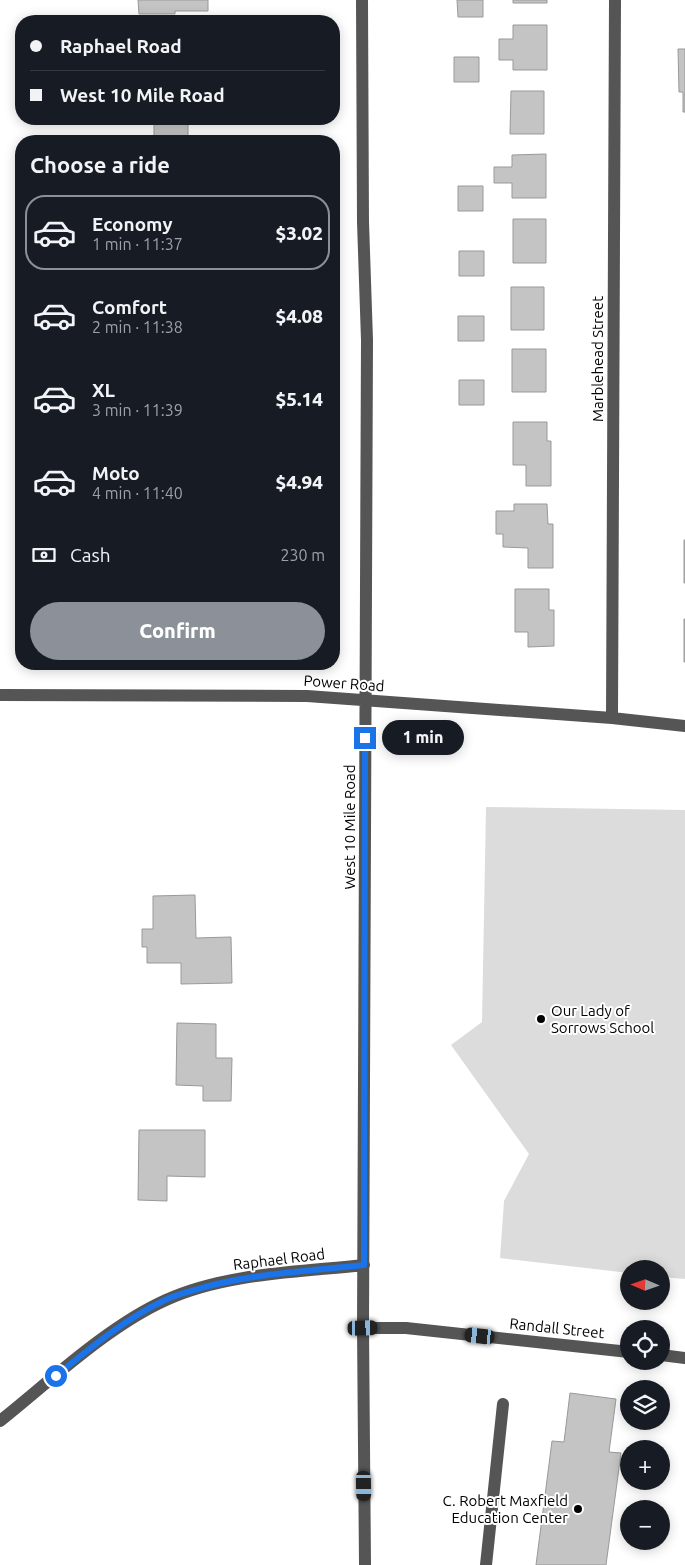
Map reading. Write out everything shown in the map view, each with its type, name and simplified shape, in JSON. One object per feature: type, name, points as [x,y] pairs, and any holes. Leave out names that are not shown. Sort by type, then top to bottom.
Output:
[{"type":"street","name":"West 10 Mile Road","points":[[362,0],[363,222],[366,340],[363,1328],[365,1565]]},
{"type":"street","name":"Marblehead Street","points":[[612,718],[615,0]]},
{"type":"street","name":"Power Road","points":[[0,695],[307,696],[612,718],[685,726]]},
{"type":"street","name":"Raphael Road","points":[[0,1420],[97,1343],[167,1299],[230,1280],[364,1265]]},
{"type":"street","name":"Randall Street","points":[[363,1328],[406,1328],[620,1351]]},
{"type":"street","points":[[670,1357],[685,1358]]},
{"type":"street","points":[[486,1565],[503,1404]]},
{"type":"shaded area","points":[[486,807],[685,810],[685,1279],[670,1278],[670,1260],[620,1260],[620,1272],[500,1258],[504,1201],[529,1154],[451,1045],[482,1022]]},
{"type":"building","points":[[138,0],[208,0],[208,11],[175,11],[175,14],[139,14]]},
{"type":"building","points":[[457,0],[483,0],[483,17],[458,17]]},
{"type":"building","points":[[513,0],[547,0],[547,3],[513,3]]},
{"type":"building","points":[[513,25],[547,25],[547,70],[513,70],[513,60],[499,60],[499,39],[513,39]]},
{"type":"building","points":[[678,49],[685,49],[685,112],[683,112],[683,92],[679,92]]},
{"type":"building","points":[[454,57],[479,57],[479,82],[454,82]]},
{"type":"building","points":[[511,91],[544,91],[544,134],[510,134]]},
{"type":"building","points":[[154,125],[188,125],[188,135],[154,135]]},
{"type":"building","points":[[546,154],[546,198],[512,198],[512,183],[494,183],[494,167],[512,167],[512,155]]},
{"type":"building","points":[[458,186],[483,186],[483,211],[458,211]]},
{"type":"building","points":[[513,219],[546,219],[546,263],[513,263]]},
{"type":"building","points":[[459,251],[484,251],[484,276],[459,276]]},
{"type":"building","points":[[511,287],[544,287],[544,330],[511,330]]},
{"type":"building","points":[[458,316],[484,316],[484,341],[458,341]]},
{"type":"building","points":[[512,349],[546,349],[546,392],[512,392]]},
{"type":"building","points":[[459,380],[484,380],[484,405],[459,405]]},
{"type":"building","points":[[513,422],[547,422],[547,441],[551,441],[551,486],[526,486],[526,465],[513,465]]},
{"type":"building","points":[[514,504],[547,504],[548,524],[553,524],[553,568],[528,568],[528,548],[503,547],[503,534],[496,534],[496,511],[514,511]]},
{"type":"building","points":[[685,540],[685,583],[684,583]]},
{"type":"building","points":[[515,589],[549,589],[549,610],[554,610],[554,646],[528,647],[528,632],[515,632]]},
{"type":"building","points":[[685,619],[685,662],[684,662]]},
{"type":"building","points":[[195,895],[196,938],[231,937],[232,983],[181,984],[181,963],[147,963],[147,947],[142,947],[142,929],[153,929],[153,896]]},
{"type":"building","points":[[177,1023],[216,1024],[216,1058],[232,1058],[231,1101],[203,1101],[203,1086],[176,1085]]},
{"type":"building","points":[[139,1130],[205,1130],[205,1177],[167,1176],[167,1201],[138,1200]]},
{"type":"building","name":"C. Robert Maxfield Education Center","points":[[570,1393],[616,1399],[609,1452],[620,1453],[620,1460],[606,1565],[536,1565],[552,1441],[564,1442]]},
{"type":"place","name":"Our Lady of Sorrows School","points":[[541,1019]]},
{"type":"place","name":"C. Robert Maxfield Education Center","points":[[578,1509]]},
{"type":"route","points":[[56,1376],[97,1343],[167,1299],[230,1280],[364,1265],[365,738]]}]
